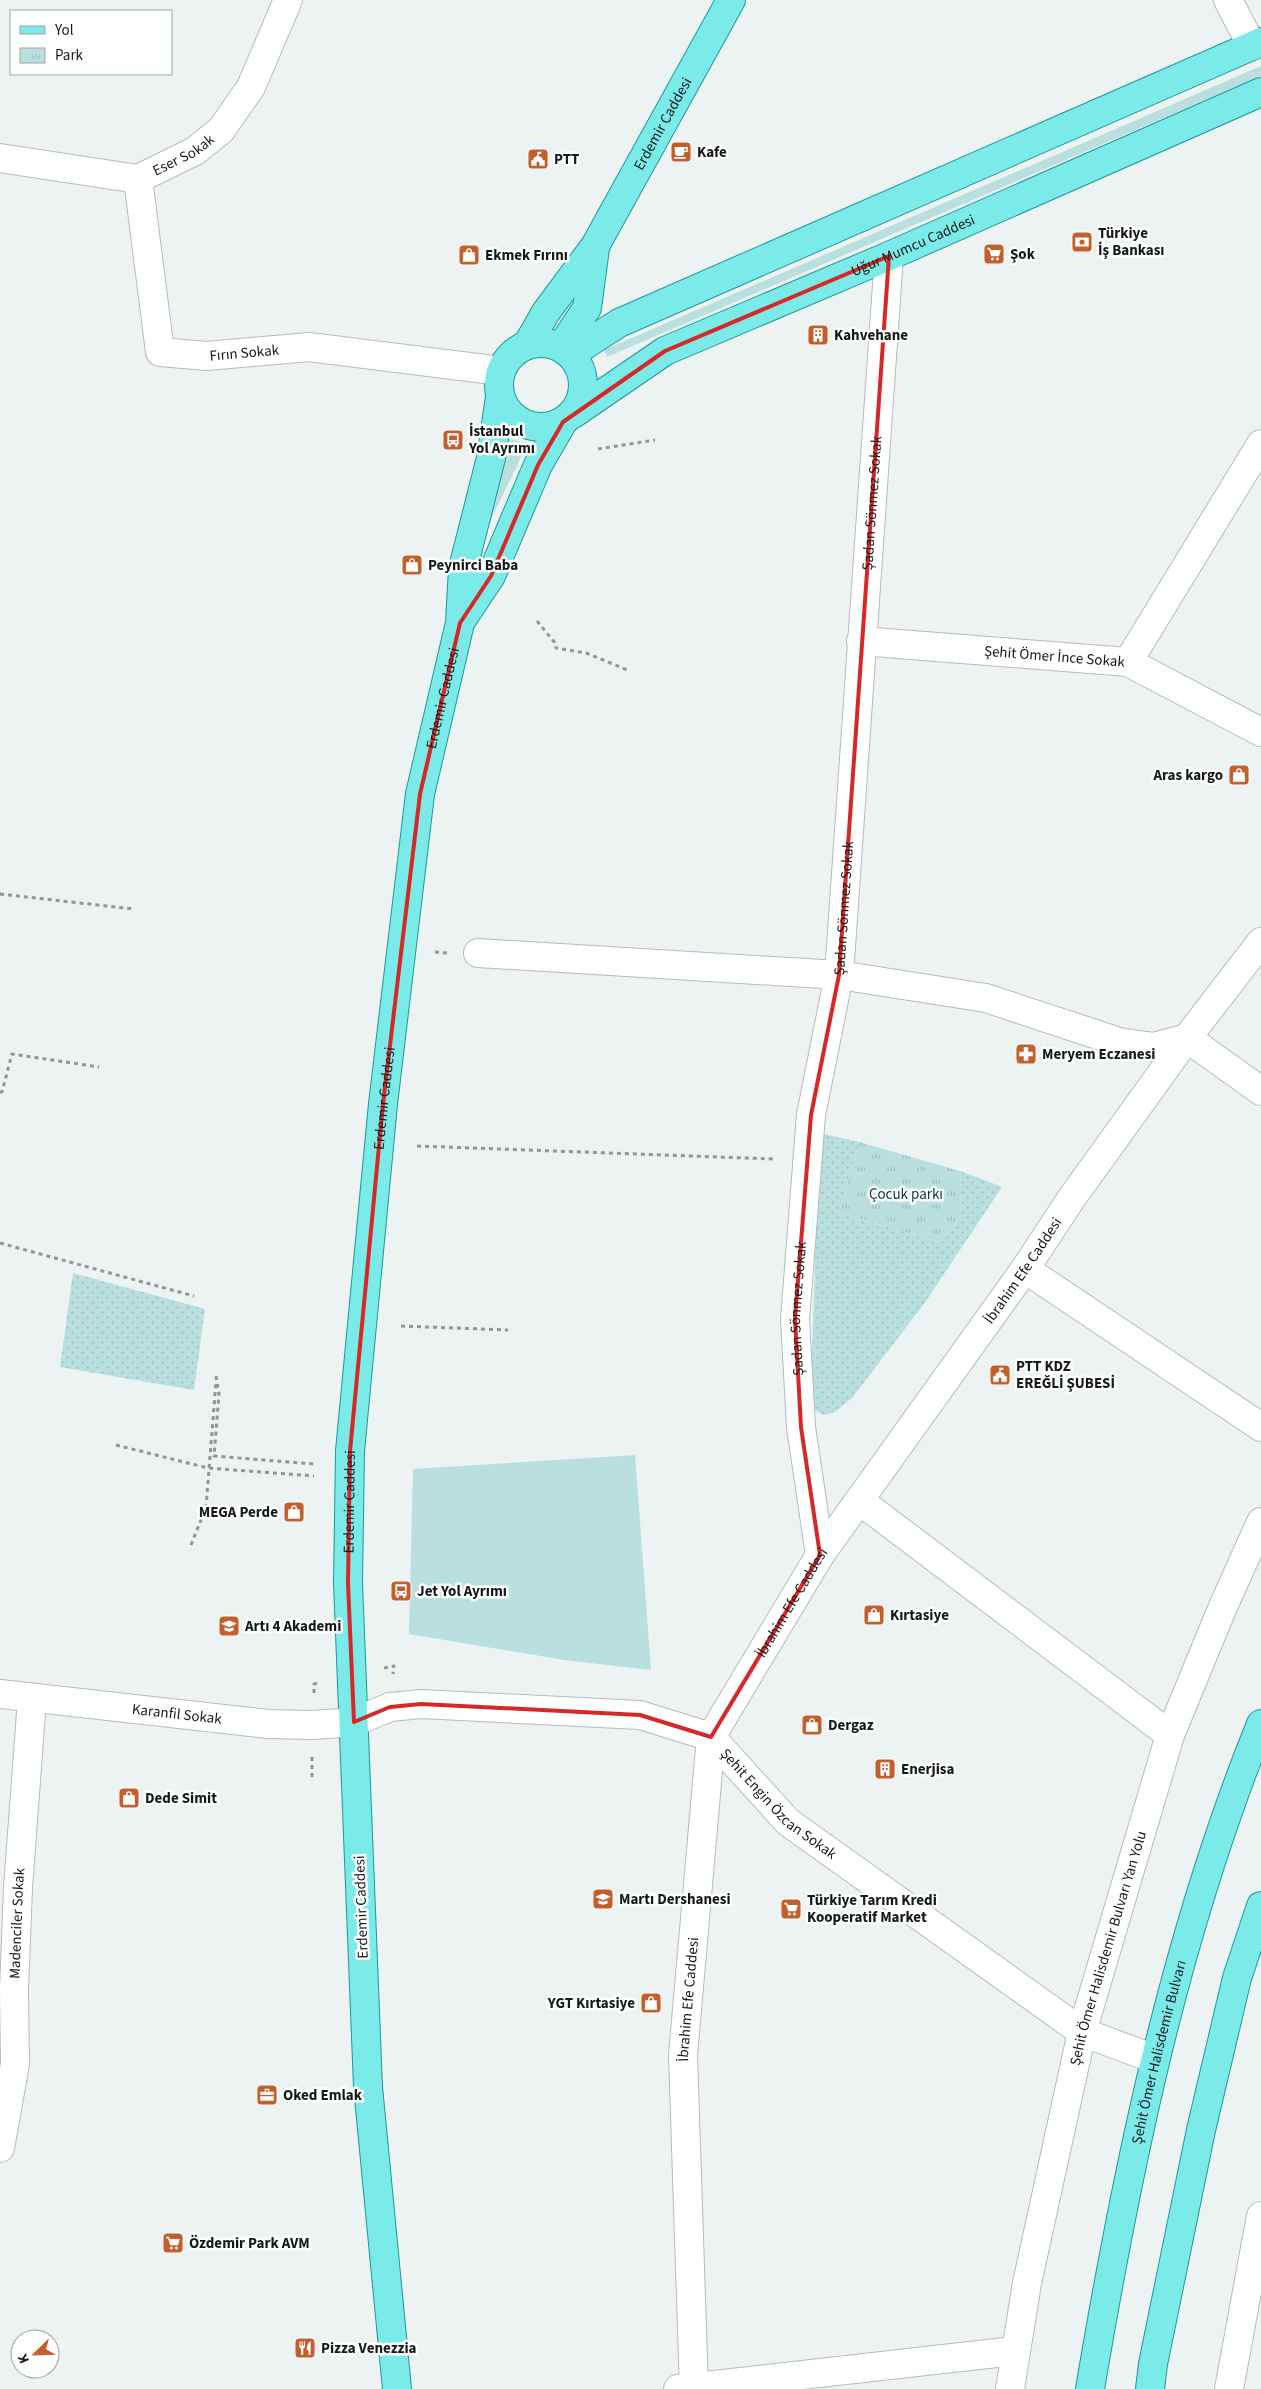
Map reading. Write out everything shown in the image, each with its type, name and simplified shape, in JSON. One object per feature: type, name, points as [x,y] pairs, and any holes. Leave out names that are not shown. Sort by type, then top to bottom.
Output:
[{"type":"main road","name":"Erdemir Caddesi","points":[[397,2389],[368,2088],[348,1583],[350,1451],[360,1328],[383,1104],[420,794],[460,623],[463,568],[491,458],[501,384],[507,360],[516,350],[527,345],[546,312],[595,246],[730,0]]},
{"type":"main road","points":[[527,345],[539,342],[566,351],[620,324],[1257,44]]},
{"type":"main road","name":"Uğur Mumcu Caddesi","points":[[568,418],[665,352],[889,256],[1261,92]]},
{"type":"main road","name":"Erdemir Caddesi","points":[[460,623],[491,576],[538,465],[584,390],[583,377],[566,351],[587,308],[595,246]]},
{"type":"main road","points":[[501,384],[510,413],[525,425],[551,427],[568,418]]},
{"type":"main road","name":"Şehit Ömer Halisdemir Bulvarı","points":[[1090,2389],[1109,2275],[1156,2059],[1199,1900],[1261,1724]]},
{"type":"main road","points":[[1150,2389],[1153,2364],[1201,2130],[1237,1978],[1261,1906]]},
{"type":"street","name":"Eser Sokak","points":[[0,158],[138,179],[195,151],[221,130],[251,87],[288,0]]},
{"type":"street","points":[[1228,0],[1257,44]]},
{"type":"street","name":"Fırın Sokak","points":[[138,179],[160,352],[207,356],[309,347],[501,384]]},
{"type":"street","name":"Şadan Sönmez Sokak","points":[[820,1555],[801,1427],[795,1319],[811,1116],[839,974],[889,256]]},
{"type":"street","points":[[1128,662],[1261,444]]},
{"type":"street","name":"Şehit Ömer İnce Sokak","points":[[861,641],[1128,662],[1261,732]]},
{"type":"street","name":"İbrahim Efe Caddesi","points":[[689,2388],[683,2055],[711,1737],[820,1555],[1025,1269],[1071,1199],[1187,1038],[1261,942]]},
{"type":"street","points":[[478,953],[839,974],[986,998],[1119,1042],[1154,1047],[1187,1038],[1261,1091]]},
{"type":"street","points":[[1025,1269],[1261,1427]]},
{"type":"street","points":[[860,1501],[1170,1735]]},
{"type":"street","name":"Şehit Ömer Halisdemir Bulvarı Yan Yolu","points":[[1010,2389],[1014,2351],[1082,2032],[1170,1735],[1222,1609],[1261,1522]]},
{"type":"street","name":"Karanfil Sokak","points":[[0,1694],[268,1724],[313,1725],[354,1722]]},
{"type":"street","name":"Madenciler Sokak","points":[[0,2148],[15,2064],[14,1989],[18,1888],[32,1698]]},
{"type":"street","name":"Şehit Engin Özcan Sokak","points":[[354,1722],[390,1707],[421,1704],[640,1715],[711,1737],[788,1822],[1082,2032],[1156,2059]]},
{"type":"street","points":[[1229,2389],[1261,2216]]},
{"type":"street","points":[[689,2388],[1014,2351]]},
{"type":"path","points":[[598,449],[655,440]]},
{"type":"path","points":[[537,621],[556,644],[556,648],[586,652],[630,671]]},
{"type":"path","points":[[0,894],[134,909]]},
{"type":"path","points":[[0,1092],[2,1092],[12,1054],[99,1066]]},
{"type":"path","points":[[417,1146],[808,1160]]},
{"type":"path","points":[[0,1243],[194,1296]]},
{"type":"path","points":[[401,1326],[508,1330]]},
{"type":"path","points":[[190,1545],[206,1506],[216,1376],[219,1394],[214,1456],[314,1464]]},
{"type":"path","points":[[116,1445],[208,1468],[314,1476]]},
{"type":"highlighted area","points":[[889,256],[839,975],[811,1115],[795,1319],[801,1427],[820,1555],[711,1737],[640,1715],[421,1704],[390,1707],[354,1722],[348,1583],[350,1451],[383,1104],[420,794],[460,623],[491,576],[538,465],[563,422],[665,351]]},
{"type":"green space","points":[[1261,66],[1261,76],[607,357],[604,350]]},
{"type":"green space","points":[[505,438],[528,443],[479,544]]},
{"type":"green space","points":[[819,1133],[859,1142],[839,1213],[940,1242],[962,1214],[960,1171],[1002,1187],[924,1304],[852,1398],[835,1412],[824,1415],[815,1410],[811,1386]]},
{"type":"green space","name":"Çocuk parkı","points":[[859,1142],[960,1171],[962,1214],[940,1242],[839,1213]]},
{"type":"green space","points":[[73,1273],[205,1309],[194,1390],[60,1367]]},
{"type":"green space","points":[[635,1455],[651,1670],[564,1660],[409,1634],[413,1469]]},
{"type":"place","name":"Kafe","points":[[681,152]]},
{"type":"place","name":"PTT","points":[[538,159]]},
{"type":"place","name":"Türkiye İş Bankası","points":[[1082,242]]},
{"type":"place","name":"Şok","points":[[994,254]]},
{"type":"place","name":"Ekmek Fırını","points":[[469,255]]},
{"type":"place","name":"Kahvehane","points":[[818,335]]},
{"type":"place","name":"İstanbul Yol Ayrımı","points":[[453,440]]},
{"type":"place","name":"Peynirci Baba","points":[[412,565]]},
{"type":"place","name":"Aras kargo","points":[[1239,775]]},
{"type":"place","name":"Meryem Eczanesi","points":[[1026,1054]]},
{"type":"place","name":"PTT KDZ EREĞLİ ŞUBESİ","points":[[1000,1375]]},
{"type":"place","name":"MEGA Perde","points":[[294,1512]]},
{"type":"place","name":"Jet Yol Ayrımı","points":[[401,1591]]},
{"type":"place","name":"Kırtasiye","points":[[874,1615]]},
{"type":"place","name":"Artı 4 Akademi","points":[[229,1626]]},
{"type":"place","name":"Dergaz","points":[[812,1725]]},
{"type":"place","name":"Enerjisa","points":[[885,1769]]},
{"type":"place","name":"Dede Simit","points":[[129,1798]]},
{"type":"place","name":"Martı Dershanesi","points":[[603,1899]]},
{"type":"place","name":"Türkiye Tarım Kredi Kooperatif Market","points":[[791,1909]]},
{"type":"place","name":"YGT Kırtasiye","points":[[651,2003]]},
{"type":"place","name":"Oked Emlak","points":[[267,2095]]},
{"type":"place","name":"Özdemir Park AVM","points":[[173,2243]]},
{"type":"place","name":"Pizza Venezzia","points":[[305,2348]]}]
